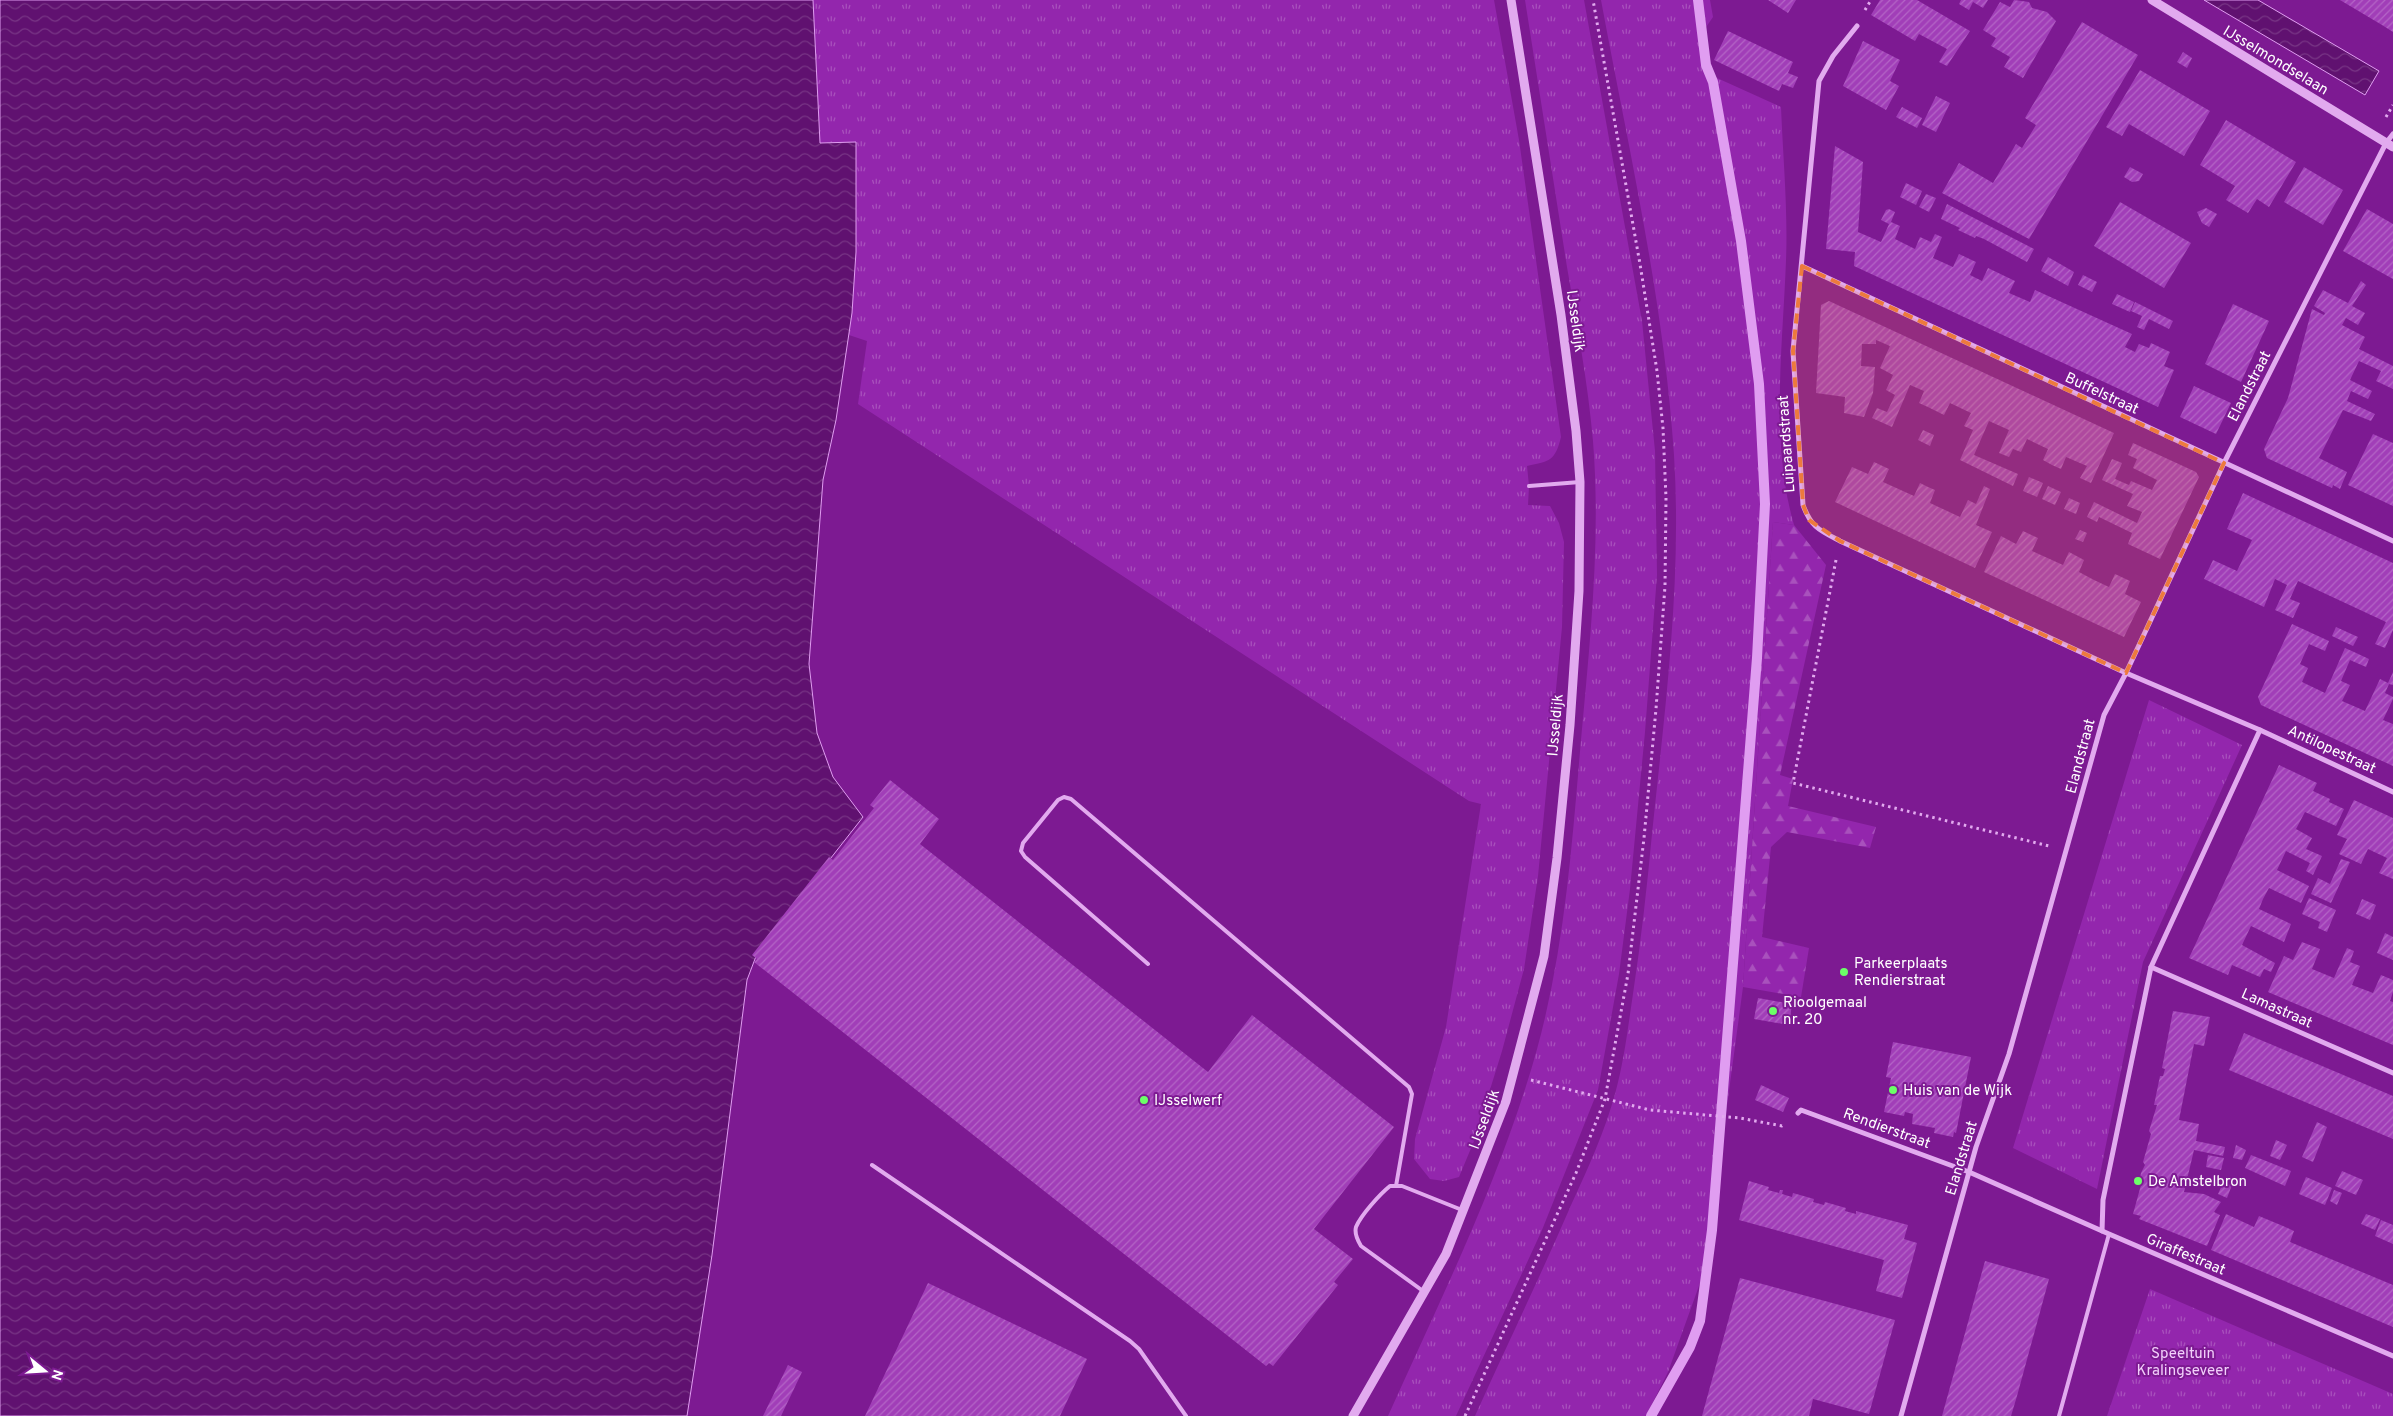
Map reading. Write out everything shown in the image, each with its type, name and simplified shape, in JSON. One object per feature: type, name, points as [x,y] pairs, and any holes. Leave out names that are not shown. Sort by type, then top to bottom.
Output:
[{"type":"street","name":"IJsseldijk","points":[[1353,1416],[1446,1254],[1506,1101],[1526,1033],[1544,956],[1557,858],[1570,725],[1580,574],[1580,482],[1576,431],[1561,315],[1511,0]]},
{"type":"street","name":"IJsselmondselaan","points":[[2152,0],[2390,145]]},
{"type":"street","name":"Luipaardstraat","points":[[1857,26],[1833,56],[1819,81],[1792,351],[1803,505],[1809,520],[1822,532],[1840,541],[2126,673]]},
{"type":"street","points":[[2390,145],[2393,134]]},
{"type":"street","name":"Elandstraat","points":[[1901,1416],[1976,1146],[2009,1054],[2104,715],[2126,673],[2224,463],[2390,145]]},
{"type":"street","name":"Buffelstraat","points":[[1802,266],[2393,540]]},
{"type":"street","name":"Antilopestraat","points":[[2126,673],[2260,730],[2393,792]]},
{"type":"street","points":[[2102,1231],[2103,1200],[2151,967],[2260,730]]},
{"type":"street","name":"Lamastraat","points":[[2151,967],[2393,1073]]},
{"type":"street","name":"Rendierstraat","points":[[1798,1114],[1801,1110],[1970,1172]]},
{"type":"street","name":"Giraffestraat","points":[[1970,1172],[2393,1356]]},
{"type":"lane","points":[[1530,486],[1580,482]]},
{"type":"lane","points":[[1148,964],[1025,857],[1021,851],[1023,843],[1058,800],[1064,797],[1071,799],[1409,1087],[1412,1094],[1396,1186]]},
{"type":"lane","points":[[872,1165],[1130,1341],[1139,1350],[1186,1416]]},
{"type":"lane","points":[[1425,1292],[1361,1246],[1357,1239],[1356,1228],[1380,1193],[1390,1186],[1402,1186],[1464,1211]]},
{"type":"lane","points":[[2059,1416],[2109,1234]]},
{"type":"path","points":[[1466,1416],[1576,1173],[1605,1099],[1628,974],[1644,838],[1664,586],[1666,498],[1657,371],[1640,264],[1592,0]]},
{"type":"path","points":[[1840,541],[1793,784],[2067,850]]},
{"type":"path","points":[[1528,1080],[1650,1110],[1740,1118],[1782,1126],[1798,1114]]},
{"type":"highlighted area","points":[[1802,266],[2224,463],[2126,673],[1840,541],[1809,520],[1803,505],[1793,351]]},
{"type":"green space","points":[[813,0],[1494,0],[1519,140],[1561,437],[1554,455],[1550,459],[1527,466],[1528,505],[1550,506],[1559,523],[1564,542],[1562,627],[1538,876],[1524,969],[1502,1051],[1474,1141],[1459,1177],[1444,1181],[1430,1179],[1414,1159],[1415,1139],[1446,1027],[1481,804],[1469,801],[858,404],[867,341],[849,335],[856,252],[856,142],[820,143]]},
{"type":"green space","points":[[1525,0],[1584,0],[1642,321],[1655,451],[1657,575],[1630,889],[1619,974],[1598,1090],[1542,1230],[1456,1416],[1388,1416],[1479,1212],[1512,1128],[1526,1086],[1549,1001],[1564,914],[1569,871],[1593,591],[1596,516],[1595,478],[1593,441],[1582,354]]},
{"type":"green space","points":[[1601,0],[1710,0],[1713,17],[1702,33],[1706,68],[1717,78],[1781,107],[1786,241],[1780,427],[1782,461],[1794,525],[1773,522],[1743,987],[1705,1269],[1700,1283],[1668,1372],[1646,1416],[1475,1416],[1590,1163],[1615,1094],[1626,1044],[1639,954],[1667,692],[1676,550],[1674,455],[1669,398],[1654,284]]},
{"type":"green space","points":[[1773,522],[1794,525],[1826,565],[1780,775],[1793,779],[1788,806],[1876,827],[1870,848],[1787,832],[1771,847],[1762,937],[1809,948],[1801,997],[1743,987]]},
{"type":"green space","points":[[2149,700],[2242,745],[2143,962],[2097,1189],[2013,1148]]},
{"type":"green space","name":"Speeltuin Kralingseveer","points":[[2150,1289],[2393,1394],[2393,1416],[2107,1416]]},
{"type":"water","points":[[0,0],[813,0],[820,143],[856,142],[856,252],[852,313],[836,420],[823,480],[809,664],[817,733],[833,777],[863,817],[758,951],[747,980],[712,1255],[687,1416],[0,1416]]},
{"type":"water","points":[[2204,0],[2258,0],[2379,71],[2365,95]]},
{"type":"building","points":[[1768,0],[1796,0],[1788,13]]},
{"type":"building","points":[[1880,0],[1917,0],[1970,31],[1947,66],[1939,62],[1947,49],[1919,34],[1915,41],[1871,15]]},
{"type":"building","points":[[1961,0],[1988,0],[1983,8],[1973,2],[1969,10],[1959,4]]},
{"type":"building","points":[[2014,0],[2029,2],[2032,8],[2047,12],[2056,21],[2023,78],[2004,67],[2010,57],[1991,46],[1996,38],[1983,30],[2000,2],[2010,7]]},
{"type":"building","points":[[2340,0],[2393,0],[2393,32],[2382,25]]},
{"type":"building","points":[[2082,22],[2138,55],[2029,239],[1942,193],[1959,163],[1993,183],[2016,144],[2022,148],[2036,125],[2025,118]]},
{"type":"building","points":[[1728,31],[1793,62],[1788,73],[1798,77],[1793,88],[1782,84],[1779,91],[1714,60]]},
{"type":"building","points":[[1863,41],[1900,60],[1890,81],[1899,86],[1886,110],[1843,86]]},
{"type":"building","points":[[2183,52],[2192,58],[2187,68],[2177,62]]},
{"type":"building","points":[[2140,70],[2210,111],[2184,156],[2129,124],[2122,136],[2106,127]]},
{"type":"building","points":[[1936,96],[1950,103],[1936,132],[1922,125]]},
{"type":"building","points":[[1902,107],[1922,118],[1917,128],[1896,117]]},
{"type":"building","points":[[2226,120],[2296,162],[2269,207],[2257,199],[2248,213],[2226,200],[2235,186],[2200,165]]},
{"type":"building","points":[[1835,146],[1863,162],[1858,232],[1881,242],[1889,224],[1881,220],[1886,210],[1889,209],[1895,212],[1891,222],[1900,226],[1895,239],[1915,249],[1920,237],[1931,242],[1935,234],[1942,237],[1933,258],[1953,267],[1959,254],[1976,262],[1970,275],[1982,281],[1988,268],[2015,281],[2009,293],[2030,302],[2035,290],[2132,334],[2125,347],[2135,352],[2139,344],[2149,348],[2151,343],[2170,352],[2164,366],[2174,370],[2158,407],[1854,266],[1855,252],[1826,249]]},
{"type":"building","points":[[2130,167],[2143,174],[2139,181],[2132,182],[2124,177]]},
{"type":"building","points":[[2304,167],[2343,190],[2323,225],[2284,202]]},
{"type":"building","points":[[1906,183],[1922,191],[1916,205],[1900,197]]},
{"type":"building","points":[[1926,194],[1936,198],[1929,212],[1919,207]]},
{"type":"building","points":[[2120,202],[2191,243],[2164,288],[2094,246]]},
{"type":"building","points":[[1947,204],[2034,249],[2027,262],[1984,239],[1976,236],[1975,238],[1958,230],[1960,228],[1941,219]]},
{"type":"building","points":[[2206,208],[2217,214],[2209,227],[2202,223],[2197,212]]},
{"type":"building","points":[[2367,209],[2393,224],[2393,279],[2343,251]]},
{"type":"building","points":[[2048,257],[2074,272],[2068,286],[2041,271]]},
{"type":"building","points":[[2083,275],[2097,282],[2092,292],[2078,285]]},
{"type":"building","points":[[2361,281],[2366,285],[2352,306],[2365,313],[2358,325],[2346,318],[2342,325],[2365,337],[2359,349],[2393,366],[2393,389],[2376,381],[2381,371],[2359,361],[2350,380],[2372,391],[2368,399],[2351,391],[2347,401],[2375,414],[2371,421],[2343,410],[2319,458],[2347,472],[2340,489],[2333,485],[2332,488],[2267,458],[2264,449],[2288,398],[2312,309],[2324,315],[2325,313],[2314,306],[2323,290],[2348,303]]},
{"type":"building","points":[[2117,294],[2134,302],[2130,312],[2112,304]]},
{"type":"building","points":[[1829,301],[2114,433],[2091,483],[2080,478],[2087,466],[2066,457],[2061,469],[2052,465],[2043,460],[2048,449],[2027,439],[2021,452],[2013,449],[2009,457],[1999,453],[2009,430],[1989,421],[1974,455],[2018,474],[2013,486],[1960,460],[1973,430],[1964,426],[1971,413],[1950,403],[1944,415],[1919,403],[1924,391],[1910,385],[1892,427],[1872,418],[1877,408],[1887,412],[1895,395],[1886,390],[1893,375],[1880,368],[1890,346],[1876,340],[1876,344],[1862,344],[1861,366],[1875,367],[1873,393],[1864,417],[1844,413],[1845,397],[1816,393],[1821,305]]},
{"type":"building","points":[[2135,302],[2173,321],[2169,329],[2149,319],[2144,330],[2137,327],[2142,316],[2131,311]]},
{"type":"building","points":[[2233,304],[2269,321],[2241,382],[2205,364]]},
{"type":"building","points":[[2194,386],[2231,403],[2216,434],[2180,417]]},
{"type":"building","points":[[1923,430],[1934,435],[1930,446],[1918,440]]},
{"type":"building","points":[[2373,434],[2393,443],[2393,506],[2348,485]]},
{"type":"building","points":[[2133,443],[2196,472],[2199,477],[2160,559],[2128,544],[2132,533],[2099,517],[2097,522],[2087,517],[2094,502],[2137,523],[2142,512],[2127,506],[2133,494],[2102,480],[2112,459],[2122,463],[2115,479],[2129,485],[2131,481],[2152,490],[2157,480],[2133,468],[2137,459],[2128,455]]},
{"type":"building","points":[[1874,462],[1889,469],[1883,482],[1914,496],[1920,483],[1935,490],[1930,503],[1960,517],[1968,500],[1976,504],[1984,486],[1990,489],[1976,525],[1992,532],[1975,568],[1835,502],[1852,467],[1868,474]]},
{"type":"building","points":[[2029,477],[2043,483],[2037,497],[2023,491]]},
{"type":"building","points":[[2048,486],[2061,492],[2055,505],[2042,499]]},
{"type":"building","points":[[2243,493],[2393,563],[2393,630],[2385,648],[2375,644],[2386,622],[2298,581],[2290,599],[2300,603],[2293,618],[2275,610],[2287,585],[2275,579],[2264,607],[2204,579],[2213,560],[2237,571],[2252,540],[2227,529]]},
{"type":"building","points":[[2069,498],[2080,503],[2076,514],[2064,509]]},
{"type":"building","points":[[2080,530],[2087,533],[2083,542],[2075,539]]},
{"type":"building","points":[[2023,531],[2038,538],[2032,551],[2063,565],[2069,552],[2084,560],[2079,572],[2094,580],[2109,587],[2115,574],[2130,581],[2125,594],[2141,602],[2124,637],[1984,572],[2001,536],[2016,544]]},
{"type":"building","points":[[2292,624],[2329,641],[2325,651],[2309,644],[2300,664],[2308,668],[2302,682],[2325,693],[2345,648],[2369,659],[2366,667],[2350,660],[2341,681],[2350,685],[2342,701],[2365,711],[2380,679],[2388,683],[2393,672],[2393,685],[2389,684],[2385,693],[2393,697],[2393,699],[2383,720],[2393,724],[2393,766],[2261,705],[2258,697]]},
{"type":"building","points":[[2336,627],[2358,637],[2353,646],[2332,636]]},
{"type":"building","points":[[2279,765],[2317,783],[2313,791],[2330,799],[2329,802],[2344,809],[2336,826],[2305,812],[2296,829],[2312,838],[2306,849],[2322,856],[2313,875],[2306,871],[2310,863],[2286,851],[2277,870],[2309,886],[2301,903],[2269,888],[2263,899],[2259,909],[2291,924],[2284,942],[2251,926],[2242,945],[2275,963],[2271,972],[2264,969],[2260,977],[2232,965],[2228,975],[2189,958]]},
{"type":"building","name":"IJsselwerf","points":[[890,780],[939,819],[920,844],[1208,1072],[1252,1015],[1394,1127],[1314,1229],[1353,1259],[1334,1282],[1338,1285],[1273,1366],[1269,1363],[1266,1366],[754,962],[757,959],[752,955],[829,857],[833,860],[874,808],[870,805]]},
{"type":"building","points":[[2354,800],[2393,818],[2393,879],[2379,873],[2387,858],[2368,849],[2361,864],[2339,854],[2347,839],[2337,835]]},
{"type":"building","points":[[2341,859],[2350,862],[2331,903],[2311,894],[2318,878],[2330,884]]},
{"type":"building","points":[[2309,898],[2336,910],[2327,932],[2318,928],[2320,922],[2302,914]]},
{"type":"building","points":[[2362,899],[2376,905],[2370,920],[2356,914]]},
{"type":"building","points":[[2385,933],[2393,937],[2393,960],[2377,953]]},
{"type":"building","points":[[2302,942],[2320,949],[2312,969],[2334,978],[2347,948],[2354,951],[2350,962],[2360,966],[2352,985],[2373,993],[2381,975],[2393,980],[2393,992],[2390,1001],[2393,1002],[2393,1045],[2268,992],[2284,956],[2293,960]]},
{"type":"building","name":"Rioolgemaal nr. 20","points":[[1758,998],[1792,1004],[1789,1025],[1754,1019]]},
{"type":"building","points":[[2173,1011],[2210,1017],[2204,1046],[2194,1044],[2179,1120],[2199,1124],[2196,1141],[2225,1147],[2223,1156],[2194,1150],[2184,1192],[2204,1194],[2221,1202],[2214,1212],[2220,1215],[2207,1246],[2139,1219],[2141,1216],[2133,1214],[2141,1185],[2139,1182],[2141,1173],[2145,1165],[2143,1162],[2151,1134],[2149,1131],[2157,1105],[2154,1105],[2160,1076],[2163,1076],[2165,1069],[2162,1068]]},
{"type":"building","points":[[2244,1033],[2393,1096],[2393,1139],[2229,1070]]},
{"type":"building","points":[[1893,1042],[1971,1057],[1956,1133],[1954,1132],[1953,1137],[1934,1133],[1935,1128],[1912,1124],[1913,1114],[1905,1112],[1904,1116],[1884,1112],[1891,1078],[1886,1077]]},
{"type":"building","points":[[1761,1085],[1789,1098],[1783,1112],[1755,1100]]},
{"type":"building","points":[[2317,1122],[2327,1127],[2313,1162],[2302,1157]]},
{"type":"building","points":[[2276,1140],[2287,1145],[2280,1160],[2270,1156]]},
{"type":"building","points":[[2236,1145],[2246,1150],[2242,1160],[2233,1158]]},
{"type":"building","points":[[2208,1155],[2224,1158],[2221,1170],[2206,1167]]},
{"type":"building","points":[[2251,1155],[2291,1171],[2285,1186],[2245,1168]]},
{"type":"building","points":[[2342,1171],[2363,1180],[2356,1195],[2335,1186]]},
{"type":"building","points":[[2306,1177],[2332,1188],[2325,1205],[2299,1194]]},
{"type":"building","points":[[1749,1181],[1769,1187],[1768,1190],[1779,1193],[1780,1190],[1783,1190],[1782,1194],[1792,1197],[1793,1193],[1814,1199],[1813,1202],[1824,1205],[1825,1202],[1846,1208],[1845,1211],[1856,1214],[1856,1211],[1908,1225],[1904,1239],[1917,1243],[1902,1298],[1876,1291],[1884,1260],[1739,1220]]},
{"type":"building","points":[[2223,1183],[2232,1185],[2227,1198],[2218,1194]]},
{"type":"building","points":[[2334,1190],[2342,1193],[2337,1205],[2330,1201]]},
{"type":"building","points":[[2226,1214],[2254,1227],[2259,1216],[2283,1226],[2294,1231],[2290,1242],[2393,1285],[2393,1327],[2211,1250]]},
{"type":"building","points":[[2366,1214],[2380,1219],[2375,1230],[2361,1224]]},
{"type":"building","points":[[2381,1220],[2393,1225],[2393,1244],[2375,1236]]},
{"type":"building","points":[[1985,1261],[2049,1279],[2017,1396],[2011,1416],[1942,1416]]},
{"type":"building","points":[[1740,1278],[1895,1320],[1869,1414],[1813,1399],[1809,1416],[1702,1416]]},
{"type":"building","points":[[928,1283],[1087,1359],[1060,1416],[865,1416]]},
{"type":"building","points":[[788,1365],[802,1372],[781,1416],[763,1416]]},
{"type":"waterway","points":[[1651,1416],[1690,1347],[1700,1321],[1712,1230],[1757,658],[1765,504],[1759,384],[1741,241],[1713,82],[1706,65],[1698,0]]},
{"type":"place","name":"Parkeerplaats Rendierstraat","points":[[1844,972]]},
{"type":"place","name":"Rioolgemaal nr. 20","points":[[1773,1011]]},
{"type":"place","name":"Huis van de Wijk","points":[[1893,1090]]},
{"type":"place","name":"IJsselwerf","points":[[1144,1100]]},
{"type":"place","name":"De Amstelbron","points":[[2138,1181]]}]
